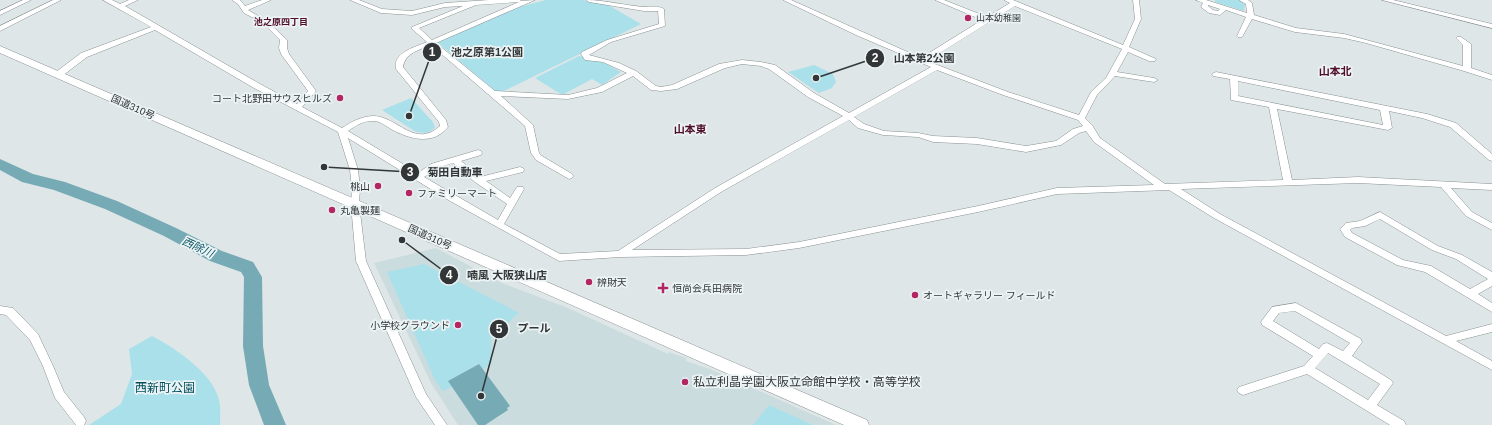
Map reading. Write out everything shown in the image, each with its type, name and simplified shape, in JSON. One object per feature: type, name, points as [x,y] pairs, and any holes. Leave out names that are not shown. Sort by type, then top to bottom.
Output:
[{"type":"highway","name":"国道310号","points":[[0,49],[861,425]]},
{"type":"street","points":[[0,14],[28,0]]},
{"type":"street","points":[[0,29],[58,0]]},
{"type":"street","points":[[106,0],[120,6],[257,86],[342,131],[417,178],[559,258],[620,254],[746,252],[798,245],[871,231],[1057,191],[1358,180],[1492,187]]},
{"type":"street","points":[[120,6],[135,0]]},
{"type":"street","points":[[235,0],[240,2],[244,9],[265,22],[284,40],[283,48],[285,54],[312,91],[298,107]]},
{"type":"street","points":[[244,9],[268,0]]},
{"type":"street","points":[[353,0],[381,11],[412,13],[445,5],[532,0]]},
{"type":"street","points":[[342,131],[354,123],[373,118],[379,119],[414,137],[423,138],[439,133],[444,127],[443,122],[399,67],[400,62],[405,54],[522,0]]},
{"type":"street","points":[[589,0],[661,9],[663,25],[609,41],[585,54],[588,58],[599,58],[610,61],[633,73],[654,88],[661,89],[674,87],[722,66],[742,62],[772,67],[811,95],[850,117],[861,126],[883,133],[918,135],[933,139],[977,140],[1026,149],[1058,143],[1076,131],[1088,127]]},
{"type":"street","points":[[786,0],[881,45],[921,61],[1022,100],[1082,118],[1098,140],[1167,187],[1217,216],[1492,366]]},
{"type":"street","points":[[938,0],[988,20]]},
{"type":"street","points":[[1007,0],[1152,58]]},
{"type":"street","points":[[1082,118],[1094,94],[1113,73],[1120,62],[1138,19],[1136,0]]},
{"type":"street","points":[[1199,0],[1295,30],[1344,36],[1467,68],[1492,78]]},
{"type":"street","points":[[1240,36],[1250,16],[1249,3],[1242,0]]},
{"type":"street","points":[[1385,0],[1492,26]]},
{"type":"street","points":[[475,3],[414,28],[493,93],[529,125],[535,153],[539,158],[569,176]]},
{"type":"street","points":[[921,61],[1015,3]]},
{"type":"street","points":[[59,74],[84,55],[156,27]]},
{"type":"street","points":[[1459,38],[1466,44],[1467,68]]},
{"type":"street","points":[[620,254],[718,190],[937,67]]},
{"type":"street","points":[[493,93],[568,97],[599,90],[633,73]]},
{"type":"street","points":[[1113,73],[1154,80]]},
{"type":"street","points":[[1216,74],[1424,116],[1453,125],[1492,158]]},
{"type":"street","points":[[1234,78],[1234,98],[1388,128],[1384,108]]},
{"type":"street","points":[[1272,105],[1288,183]]},
{"type":"street","points":[[342,131],[354,170],[356,188],[355,204],[361,261],[422,397],[441,425]]},
{"type":"street","points":[[417,178],[434,166],[478,153]]},
{"type":"street","points":[[454,160],[478,180],[512,203]]},
{"type":"street","points":[[478,180],[520,170]]},
{"type":"street","points":[[1444,185],[1469,214],[1492,227]]},
{"type":"street","points":[[499,225],[520,189]]},
{"type":"street","points":[[1492,277],[1459,257],[1435,248],[1380,215],[1362,224],[1349,225],[1345,229],[1348,235],[1400,263],[1428,269],[1492,308]]},
{"type":"street","points":[[1470,294],[1492,281]]},
{"type":"street","points":[[1320,355],[1266,322],[1276,310],[1296,306],[1357,342],[1344,358]]},
{"type":"street","points":[[0,310],[9,311],[34,337],[48,366],[59,395],[80,421]]},
{"type":"street","points":[[1445,340],[1492,328]]},
{"type":"street","points":[[1243,390],[1308,369],[1327,347],[1387,383],[1369,407]]},
{"type":"street","points":[[1308,369],[1400,425]]},
{"type":"shaded area","points":[[436,248],[502,283],[568,308],[668,354],[669,352],[686,358],[686,361],[710,369],[836,425],[458,425],[431,383],[374,263]]},
{"type":"shaded area","points":[[479,364],[510,406],[507,408],[508,410],[485,425],[478,425],[448,381]]},
{"type":"green space","points":[[546,0],[582,0],[608,5],[641,24],[502,92],[495,91],[437,42],[519,7]]},
{"type":"green space","points":[[1215,0],[1239,0],[1245,3],[1244,11],[1215,2]]},
{"type":"green space","points":[[579,56],[599,60],[621,72],[602,85],[592,79],[562,95],[535,78]]},
{"type":"green space","points":[[814,65],[833,74],[836,82],[832,88],[819,93],[788,72]]},
{"type":"green space","points":[[411,98],[433,122],[435,128],[427,133],[416,132],[382,110]]},
{"type":"green space","name":"小学校グラウンド","points":[[424,264],[519,313],[491,338],[492,362],[483,370],[478,364],[448,381],[452,387],[443,391],[435,380],[387,272]]},
{"type":"green space","name":"西新町公園","points":[[152,336],[182,354],[209,380],[219,400],[220,425],[89,425],[121,404],[132,374],[129,349]]},
{"type":"green space","points":[[769,405],[813,425],[753,425]]},
{"type":"waterway","name":"西除川","points":[[0,164],[28,178],[59,186],[111,205],[170,232],[216,256],[247,267],[253,277],[253,346],[259,385],[275,425]]},
{"type":"place","name":"山本幼稚園","points":[[968,18]]},
{"type":"place","name":"山本第2公園","points":[[816,78]]},
{"type":"place","name":"コート北野田サウスヒルズ","points":[[340,98]]},
{"type":"place","name":"池之原第1公園","points":[[409,116]]},
{"type":"place","name":"菊田自動車","points":[[324,167]]},
{"type":"place","name":"桃山","points":[[378,186]]},
{"type":"place","name":"ファミリーマート","points":[[409,193]]},
{"type":"place","name":"丸亀製麺","points":[[332,210]]},
{"type":"place","name":"喃風 大阪狭山店","points":[[402,240]]},
{"type":"place","name":"辨財天","points":[[589,282]]},
{"type":"place","name":"恒尚会兵田病院","points":[[663,288]]},
{"type":"place","name":"オートギャラリー フィールド","points":[[915,295]]},
{"type":"place","name":"小学校グラウンド","points":[[458,325]]},
{"type":"place","name":"私立利晶学園大阪立命館中学校・高等学校","points":[[685,382]]},
{"type":"place","name":"プール","points":[[481,396]]},
{"type":"district","name":"池之原四丁目","points":[[281,22]]},
{"type":"district","name":"山本北","points":[[1335,71]]},
{"type":"district","name":"山本東","points":[[690,129]]}]
